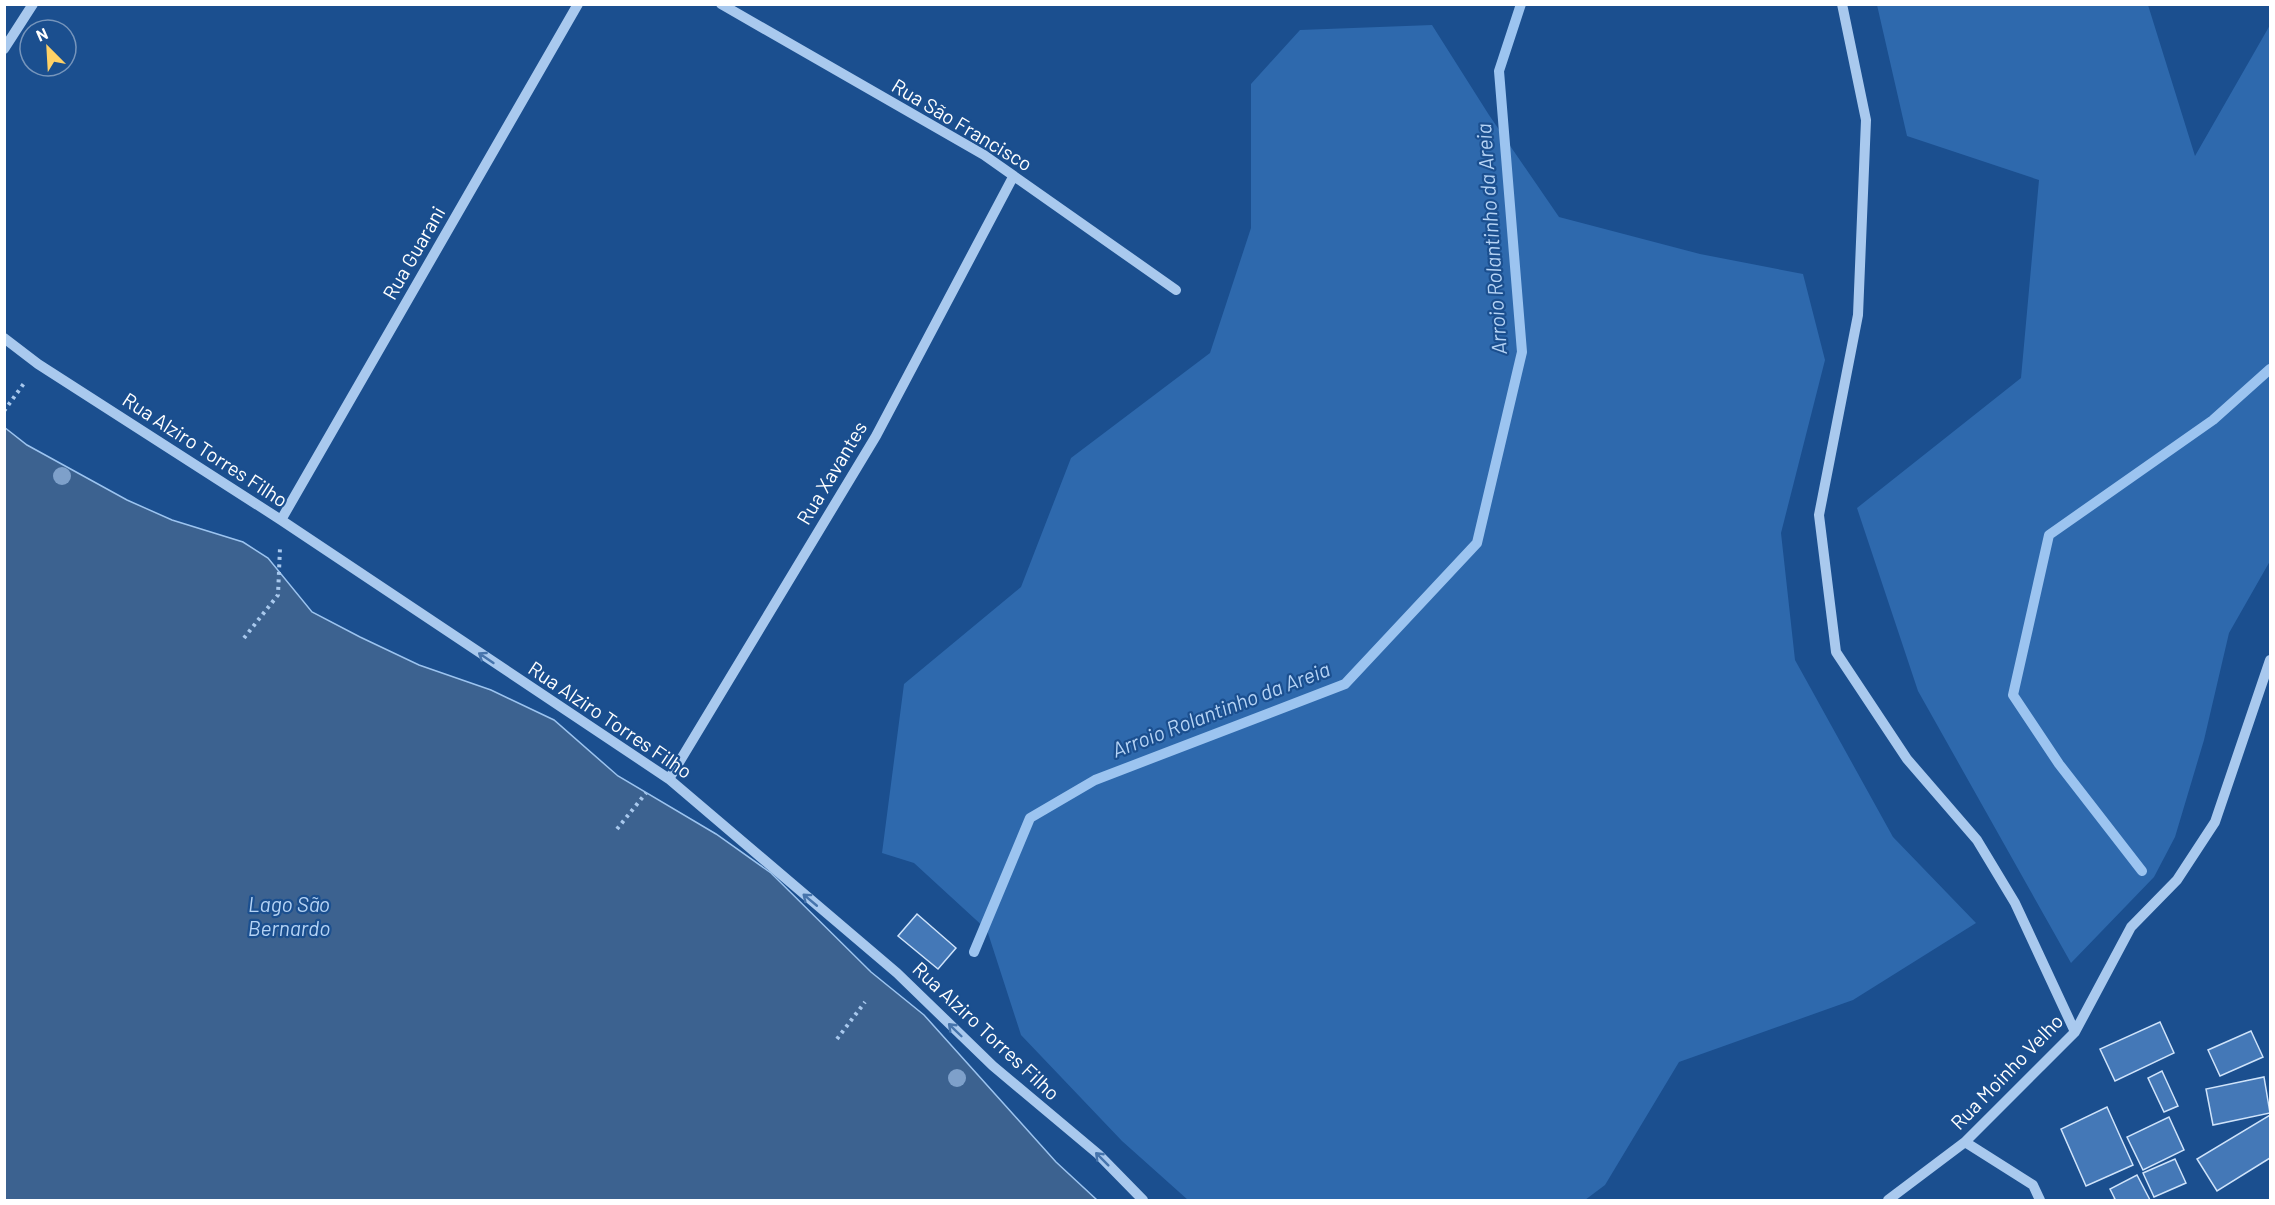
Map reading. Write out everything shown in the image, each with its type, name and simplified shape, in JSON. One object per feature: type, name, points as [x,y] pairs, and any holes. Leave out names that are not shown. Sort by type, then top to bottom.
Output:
[{"type":"street","points":[[4,49],[33,4]]},
{"type":"street","name":"Rua Guarani","points":[[281,520],[578,4]]},
{"type":"street","name":"Rua São Francisco","points":[[721,4],[984,155],[1176,290]]},
{"type":"street","points":[[1842,4],[1866,120],[1858,315],[1819,515],[1836,651],[1906,759],[1977,840],[2015,903],[2075,1032]]},
{"type":"street","name":"Rua Xavantes","points":[[669,779],[876,436],[1014,177]]},
{"type":"street","name":"Rua Alziro Torres Filho","points":[[4,338],[38,364],[281,520],[669,779],[897,973],[993,1066],[1098,1154],[1143,1200]]},
{"type":"street","name":"Rua Moinho Velho","points":[[1888,1200],[1965,1142],[2075,1032],[2130,927],[2177,880],[2215,822],[2271,660]]},
{"type":"street","points":[[1965,1142],[2033,1185],[2040,1200]]},
{"type":"path","points":[[4,411],[38,364]]},
{"type":"path","points":[[244,638],[278,595],[281,520]]},
{"type":"path","points":[[617,829],[654,783],[647,766]]},
{"type":"path","points":[[837,1039],[865,1002]]},
{"type":"shaded area","points":[[1877,5],[2148,5],[2195,156],[2270,25],[2270,561],[2229,633],[2204,740],[2175,837],[2154,877],[2071,963],[1918,691],[1857,508],[2021,378],[2039,180],[1907,136]]},
{"type":"shaded area","points":[[1432,25],[1489,115],[1559,217],[1700,254],[1803,274],[1825,360],[1781,533],[1795,660],[1893,837],[1976,923],[1853,1000],[1679,1062],[1605,1185],[1585,1200],[1188,1200],[1122,1141],[1021,1035],[987,930],[914,863],[882,853],[904,684],[1021,587],[1071,458],[1210,353],[1251,228],[1251,84],[1300,30]]},
{"type":"water","name":"Lago São Bernardo","points":[[4,427],[27,445],[127,500],[172,520],[243,542],[268,558],[312,612],[419,665],[491,690],[554,720],[618,776],[716,834],[771,873],[871,972],[924,1015],[1056,1162],[1097,1200],[5,1200]]},
{"type":"building","points":[[917,914],[956,948],[938,969],[898,936]]},
{"type":"building","points":[[2160,1022],[2174,1053],[2115,1081],[2100,1049]]},
{"type":"building","points":[[2251,1031],[2263,1057],[2220,1076],[2208,1050]]},
{"type":"building","points":[[2162,1071],[2178,1106],[2164,1112],[2148,1078]]},
{"type":"building","points":[[2264,1077],[2270,1113],[2213,1125],[2206,1089]]},
{"type":"building","points":[[2107,1107],[2133,1165],[2086,1186],[2061,1129]]},
{"type":"building","points":[[2270,1115],[2270,1158],[2217,1191],[2197,1159]]},
{"type":"building","points":[[2169,1117],[2184,1150],[2143,1170],[2127,1137]]},
{"type":"building","points":[[2175,1159],[2186,1183],[2154,1197],[2143,1173]]},
{"type":"building","points":[[2137,1175],[2150,1200],[2112,1200],[2115,1199],[2110,1189]]},
{"type":"waterway","name":"Arroio Rolantinho da Areia","points":[[974,952],[1030,818],[1095,780],[1345,684],[1477,543],[1522,352],[1499,71],[1521,4]]},
{"type":"waterway","points":[[2142,871],[2059,764],[2013,695],[2049,535],[2213,420],[2270,369]]}]
